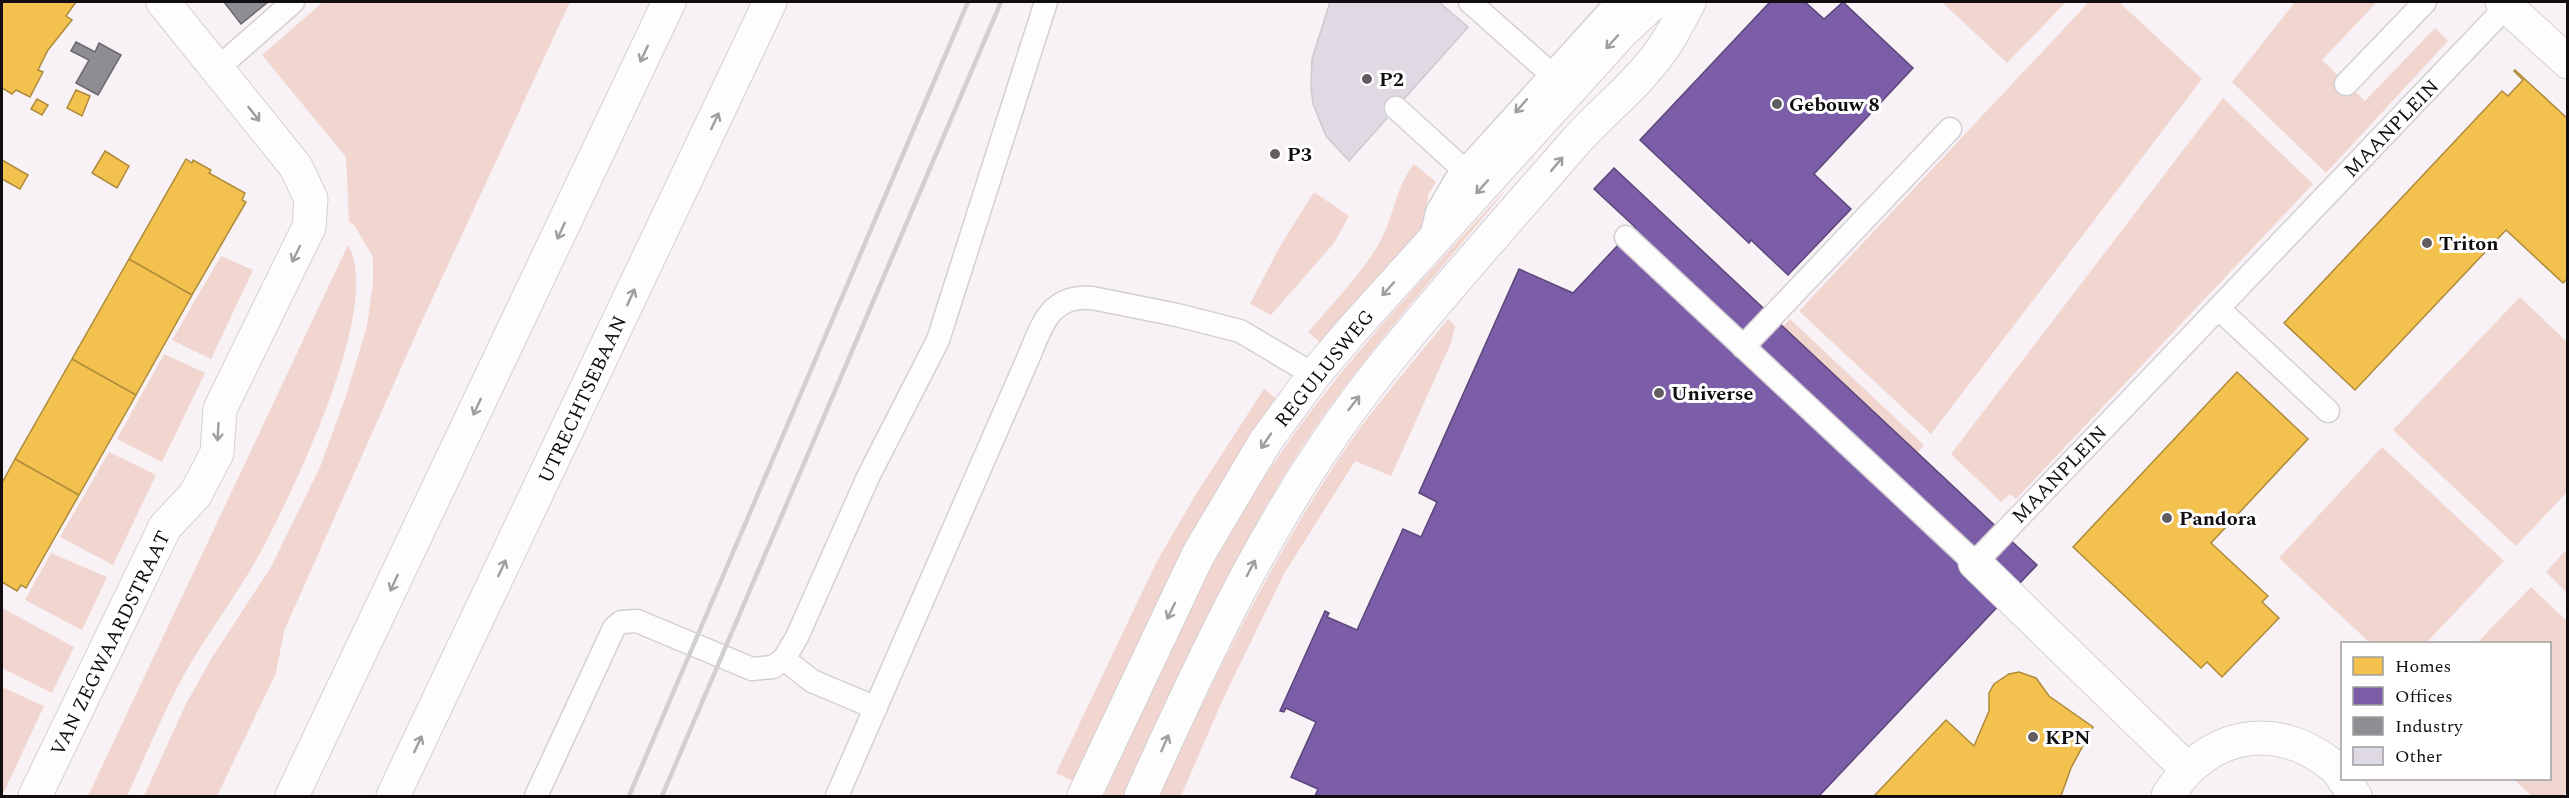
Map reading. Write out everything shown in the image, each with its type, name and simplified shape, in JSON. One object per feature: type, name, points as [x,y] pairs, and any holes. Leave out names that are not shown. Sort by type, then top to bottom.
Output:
[{"type":"main road","points":[[163,2],[218,68]]},
{"type":"main road","points":[[292,796],[669,2]]},
{"type":"main road","name":"UTRECHTSEBAAN","points":[[393,796],[770,2]]},
{"type":"main road","name":"REGULUSWEG","points":[[1084,796],[1131,692],[1216,521],[1265,442],[1314,375],[1621,33],[1654,2]]},
{"type":"main road","points":[[1141,796],[1194,680],[1251,568],[1277,520],[1333,431],[1386,363],[1578,140],[1653,61],[1689,2]]},
{"type":"main road","name":"MAANPLEIN","points":[[2505,4],[2568,62]]},
{"type":"main road","name":"VAN ZEGWAARDSTRAAT","points":[[35,796],[165,527],[195,495],[217,453],[220,409],[309,227],[311,199],[296,167],[218,68]]},
{"type":"main road","points":[[1975,563],[2187,769]]},
{"type":"main road","points":[[2168,796],[2187,769],[2213,749],[2245,739],[2277,738],[2308,748],[2335,768],[2341,776]]},
{"type":"main road","points":[[2344,780],[2355,796]]},
{"type":"lane","points":[[218,68],[293,2]]},
{"type":"lane","points":[[536,796],[614,628],[621,622],[637,621],[752,669],[773,667],[784,659],[797,637],[868,477],[938,340],[1046,2]]},
{"type":"lane","points":[[1470,2],[1550,73]]},
{"type":"lane","points":[[1428,247],[1442,201],[1464,170],[1617,2]]},
{"type":"lane","points":[[2346,84],[2425,2]]},
{"type":"lane","name":"MAANPLEIN","points":[[1975,563],[2505,4]]},
{"type":"lane","points":[[1396,108],[1464,170]]},
{"type":"lane","points":[[1743,347],[1950,129]]},
{"type":"lane","points":[[1626,237],[1975,563]]},
{"type":"lane","points":[[837,796],[1026,363],[1046,320],[1056,305],[1076,297],[1092,298],[1220,325],[1248,335],[1314,375]]},
{"type":"lane","points":[[2218,308],[2328,411]]},
{"type":"lane","points":[[784,659],[812,681],[876,708]]},
{"type":"shaded area","points":[[323,2],[570,2],[421,323],[284,631],[276,673],[217,796],[144,796],[185,706],[211,659],[271,567],[320,467],[346,396],[367,326],[373,283],[373,257],[354,225],[349,222],[346,157],[262,55]]},
{"type":"shaded area","points":[[1942,2],[2066,2],[2007,63]]},
{"type":"shaded area","points":[[2089,2],[2119,2],[2202,79],[1931,434],[1799,311]]},
{"type":"shaded area","points":[[2295,2],[2377,2],[2322,60],[2365,101],[2435,28],[2448,41],[2326,173],[2232,82]]},
{"type":"shaded area","points":[[2223,98],[2313,184],[2016,499],[2010,494],[2001,502],[1951,454]]},
{"type":"shaded area","points":[[1414,164],[1436,182],[1429,193],[1421,230],[1324,346],[1308,332],[1347,288],[1373,253],[1381,240],[1403,182]]},
{"type":"shaded area","points":[[1509,186],[1368,357],[1291,464],[1224,586],[1125,796],[1104,796],[1193,603],[1255,492],[1312,410],[1343,371],[1441,259]]},
{"type":"shaded area","points":[[1314,192],[1349,216],[1334,243],[1271,315],[1250,304],[1279,248]]},
{"type":"shaded area","points":[[348,245],[356,273],[354,310],[330,399],[292,488],[251,568],[185,673],[127,796],[88,796]]},
{"type":"shaded area","points":[[221,256],[253,270],[211,359],[172,340]]},
{"type":"shaded area","points":[[2520,297],[2567,342],[2568,491],[2516,546],[2393,430]]},
{"type":"shaded area","points":[[1448,319],[1455,326],[1451,343],[1391,476],[1355,461],[1284,574],[1223,699],[1181,796],[1159,796],[1242,626],[1311,503],[1362,426]]},
{"type":"shaded area","points":[[1790,319],[1924,445],[1910,462],[1774,336]]},
{"type":"shaded area","points":[[164,354],[205,373],[162,462],[117,439]]},
{"type":"shaded area","points":[[1264,389],[1281,402],[1165,588],[1073,781],[1056,773],[1156,563],[1196,494]]},
{"type":"shaded area","points":[[2382,447],[2504,561],[2427,642],[2369,642],[2279,558]]},
{"type":"shaded area","points":[[109,452],[156,475],[113,565],[60,537]]},
{"type":"shaded area","points":[[2567,549],[2567,593],[2546,572]]},
{"type":"shaded area","points":[[51,553],[107,577],[82,630],[25,600]]},
{"type":"shaded area","points":[[2531,587],[2567,621],[2568,791],[2562,796],[2532,796],[2514,780],[2551,780],[2551,642],[2478,642]]},
{"type":"shaded area","points":[[2,608],[74,647],[52,693],[2,668]]},
{"type":"shaded area","points":[[2,687],[44,706],[4,792],[2,791]]},
{"type":"building: Homes","points":[[2,2],[76,2],[66,16],[72,20],[48,50],[38,70],[43,72],[30,97],[16,90],[12,94],[2,88]]},
{"type":"building: Homes","name":"Triton","points":[[2515,70],[2568,119],[2568,278],[2563,283],[2506,230],[2355,390],[2284,323],[2502,91],[2508,96],[2523,80]]},
{"type":"building: Homes","points":[[76,90],[90,96],[82,116],[67,108]]},
{"type":"building: Homes","points":[[37,99],[48,105],[42,115],[31,109]]},
{"type":"building: Homes","points":[[105,151],[129,166],[117,188],[92,173]]},
{"type":"building: Homes","points":[[186,159],[192,163],[193,160],[211,170],[209,173],[245,193],[242,200],[246,202],[192,295],[129,259]]},
{"type":"building: Homes","points":[[2,160],[28,175],[20,189],[2,179]]},
{"type":"building: Homes","points":[[129,259],[192,295],[136,395],[72,359]]},
{"type":"building: Homes","points":[[72,359],[136,395],[79,495],[15,459]]},
{"type":"building: Homes","name":"Pandora","points":[[2237,372],[2308,439],[2211,543],[2268,596],[2262,602],[2279,618],[2222,677],[2207,662],[2201,668],[2073,547]]},
{"type":"building: Homes","points":[[15,459],[79,495],[26,588],[21,585],[17,591],[2,582],[2,483]]},
{"type":"building: Homes","name":"KPN","points":[[2019,672],[2036,678],[2049,696],[2093,727],[2071,768],[2061,796],[1874,796],[1946,720],[1974,746],[1989,711],[1989,693],[1994,684],[2009,674]]},
{"type":"building: Offices","name":"Gebouw 8","points":[[1770,2],[1805,2],[1824,19],[1843,2],[1913,68],[1814,174],[1851,209],[1788,275],[1751,240],[1749,243],[1640,140]]},
{"type":"building: Offices","name":"Universe","points":[[1614,168],[2037,565],[1819,796],[1315,796],[1318,789],[1291,777],[1316,722],[1286,708],[1284,712],[1280,711],[1325,611],[1329,613],[1327,617],[1357,630],[1403,529],[1421,537],[1437,502],[1419,493],[1519,269],[1573,293],[1635,227],[1594,189]]},
{"type":"building: Industry","points":[[224,2],[268,2],[241,24]]},
{"type":"building: Industry","points":[[76,42],[95,52],[99,43],[121,55],[98,95],[76,83],[89,60],[71,51]]},
{"type":"building: Other","name":"P2","points":[[1330,2],[1439,2],[1468,27],[1349,161],[1326,136],[1313,104],[1312,59]]},
{"type":"railway","points":[[629,796],[968,2]]},
{"type":"railway","points":[[662,796],[1001,2]]},
{"type":"place","name":"P2","points":[[1367,79]]},
{"type":"place","name":"Gebouw 8","points":[[1777,104]]},
{"type":"place","name":"P3","points":[[1275,154]]},
{"type":"place","name":"Triton","points":[[2427,243]]},
{"type":"place","name":"Universe","points":[[1659,393]]},
{"type":"place","name":"Pandora","points":[[2167,518]]},
{"type":"place","name":"KPN","points":[[2033,737]]}]
